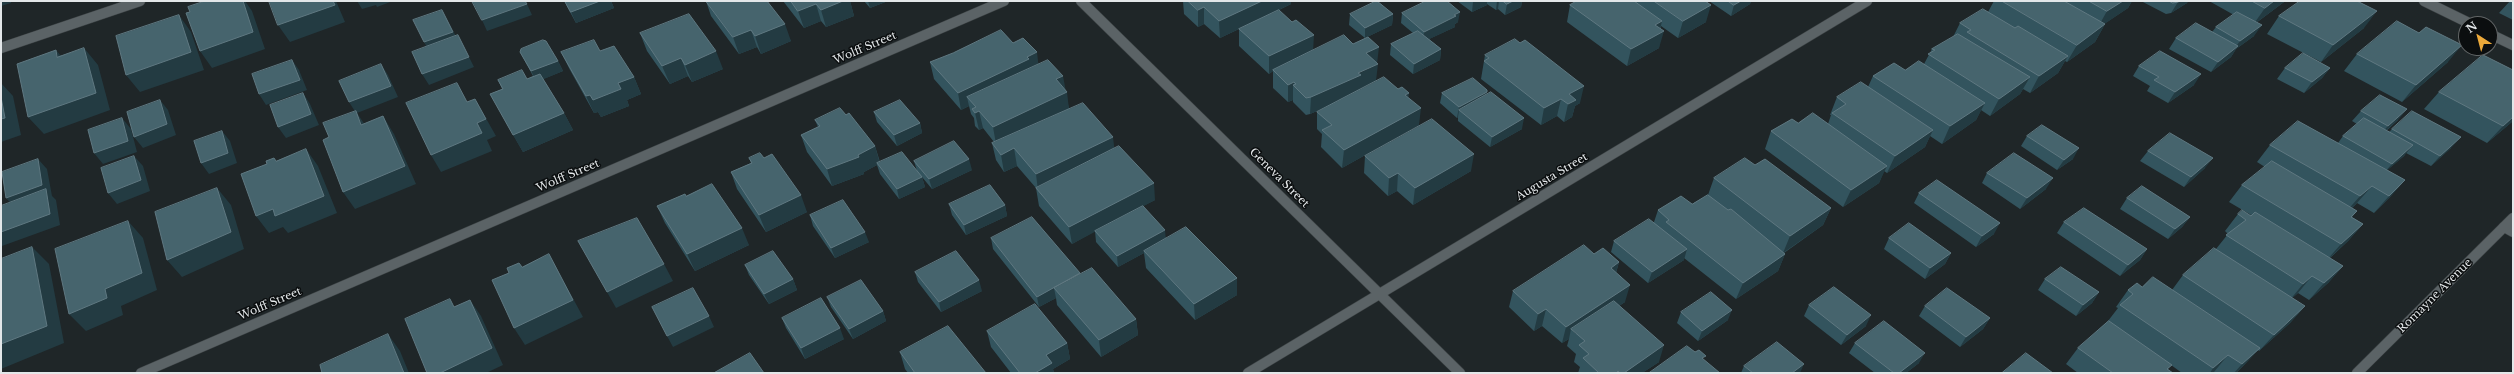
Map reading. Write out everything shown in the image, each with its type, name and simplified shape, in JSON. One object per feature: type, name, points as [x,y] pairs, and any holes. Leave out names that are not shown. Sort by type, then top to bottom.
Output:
[{"type":"street","points":[[1,48],[140,1]]},
{"type":"street","name":"Wolff Street","points":[[141,373],[1004,1]]},
{"type":"street","name":"Geneva Street","points":[[1081,1],[1460,373]]},
{"type":"street","name":"Augusta Street","points":[[1248,373],[1867,1]]},
{"type":"street","points":[[2424,1],[2458,18]]},
{"type":"street","points":[[2498,38],[2513,45]]},
{"type":"street","name":"Romayne Avenue","points":[[2357,373],[2509,229],[2513,218]]},
{"type":"building","points":[[205,1],[243,1],[253,32],[200,51],[186,13],[190,12],[188,7]]},
{"type":"building","points":[[269,1],[333,1],[335,5],[278,25]]},
{"type":"building","points":[[472,1],[525,1],[527,4],[482,20]]},
{"type":"building","points":[[565,1],[600,1],[571,12]]},
{"type":"building","points":[[706,1],[767,1],[785,24],[755,36],[751,30],[733,37]]},
{"type":"building","points":[[791,1],[843,1],[821,10],[816,4],[798,11]]},
{"type":"building","points":[[1188,1],[1262,1],[1219,21],[1204,7],[1198,10]]},
{"type":"building","points":[[1376,1],[1393,14],[1365,28],[1350,14]]},
{"type":"building","points":[[1426,1],[1447,1],[1460,12],[1454,15],[1456,16],[1424,32],[1402,13]]},
{"type":"building","points":[[1503,1],[1513,1],[1507,4]]},
{"type":"building","points":[[1577,1],[1634,1],[1662,21],[1655,25],[1664,31],[1631,49],[1570,5]]},
{"type":"building","points":[[1654,1],[1705,1],[1711,5],[1683,21]]},
{"type":"building","points":[[1728,1],[1741,1],[1734,5]]},
{"type":"building","points":[[2002,1],[2064,1],[2105,24],[2077,45]]},
{"type":"building","points":[[2089,1],[2123,1],[2107,11]]},
{"type":"building","points":[[2169,1],[2180,1],[2173,3]]},
{"type":"building","points":[[2252,1],[2274,1],[2265,8]]},
{"type":"building","points":[[2300,1],[2357,1],[2377,11],[2333,45],[2279,16]]},
{"type":"building","points":[[1983,9],[2015,28],[2018,26],[2068,56],[2039,76],[1967,32],[1971,30],[1960,23]]},
{"type":"building","points":[[442,10],[453,32],[424,42],[413,20]]},
{"type":"building","points":[[1279,10],[1292,22],[1296,20],[1314,35],[1269,56],[1239,29]]},
{"type":"building","points":[[2237,12],[2262,25],[2240,41],[2216,27]]},
{"type":"building","points":[[689,14],[716,51],[685,65],[681,58],[662,66],[640,33]]},
{"type":"building","points":[[179,15],[191,52],[126,75],[116,36]]},
{"type":"building","points":[[2397,21],[2419,33],[2426,27],[2458,43],[2458,48],[2416,85],[2357,54]]},
{"type":"building","points":[[2196,23],[2238,46],[2218,62],[2176,38]]},
{"type":"building","points":[[1001,30],[1013,43],[1023,38],[1037,52],[1027,57],[1029,59],[958,93],[930,62],[953,53]]},
{"type":"building","points":[[1418,31],[1441,49],[1414,64],[1391,44]]},
{"type":"building","points":[[1958,34],[2030,77],[1999,99],[1928,54],[1935,50],[1932,49]]},
{"type":"building","points":[[458,35],[469,57],[422,74],[412,52]]},
{"type":"building","points":[[1344,35],[1353,44],[1368,37],[1379,47],[1366,53],[1378,64],[1358,73],[1361,75],[1306,98],[1293,85],[1296,84],[1294,82],[1288,85],[1273,70]]},
{"type":"building","points":[[1515,39],[1520,43],[1525,40],[1584,86],[1569,94],[1576,100],[1568,104],[1561,99],[1544,108],[1484,61],[1489,58],[1485,55]]},
{"type":"building","points":[[543,40],[546,41],[558,61],[531,71],[520,52],[521,49]]},
{"type":"building","points":[[594,40],[600,51],[614,46],[634,77],[618,83],[621,89],[593,100],[590,95],[586,96],[561,52]]},
{"type":"building","points":[[84,48],[96,93],[28,117],[17,64],[56,50],[57,57]]},
{"type":"building","points":[[2160,51],[2201,74],[2175,92],[2154,80],[2159,77],[2139,66]]},
{"type":"building","points":[[2303,53],[2330,68],[2312,82],[2285,68]]},
{"type":"building","points":[[2482,56],[2485,56],[2513,70],[2513,117],[2503,126],[2439,92]]},
{"type":"building","points":[[292,60],[300,80],[259,94],[252,74]]},
{"type":"building","points":[[1048,60],[1063,76],[1056,79],[1067,92],[993,127],[979,111],[975,113],[972,109],[976,107],[967,97]]},
{"type":"building","points":[[1919,61],[1985,103],[1950,126],[1873,76],[1894,63],[1905,70]]},
{"type":"building","points":[[381,64],[391,86],[349,102],[339,81]]},
{"type":"building","points":[[522,70],[527,79],[540,74],[564,113],[513,135],[490,94],[503,89],[498,80]]},
{"type":"building","points":[[1384,77],[1398,89],[1402,87],[1409,93],[1405,95],[1421,108],[1344,150],[1322,130],[1332,125],[1317,112]]},
{"type":"building","points":[[1473,78],[1487,90],[1487,92],[1459,107],[1442,93]]},
{"type":"building","points":[[1861,82],[1933,130],[1895,156],[1832,113],[1846,104],[1837,97]]},
{"type":"building","points":[[457,83],[467,102],[475,99],[486,119],[477,123],[482,133],[431,155],[406,103]]},
{"type":"building","points":[[1491,92],[1524,118],[1492,137],[1459,110]]},
{"type":"building","points":[[303,93],[311,114],[278,127],[270,105]]},
{"type":"building","points":[[2380,95],[2407,109],[2388,126],[2361,111]]},
{"type":"building","points":[[1,97],[5,118],[1,119]]},
{"type":"building","points":[[160,100],[167,124],[134,137],[127,112]]},
{"type":"building","points":[[900,100],[920,123],[894,135],[874,112]]},
{"type":"building","points":[[1083,103],[1113,137],[1036,174],[1014,148],[1001,155],[992,143]]},
{"type":"building","points":[[840,108],[846,115],[849,113],[875,146],[858,155],[859,157],[827,169],[801,135],[820,126],[815,120]]},
{"type":"building","points":[[356,111],[361,125],[383,116],[405,166],[343,192],[323,140],[329,137],[323,123]]},
{"type":"building","points":[[2412,111],[2461,137],[2440,156],[2392,129]]},
{"type":"building","points":[[1813,113],[1887,166],[1851,190],[1771,131],[1792,119],[1798,123]]},
{"type":"building","points":[[122,118],[128,141],[94,153],[88,130]]},
{"type":"building","points":[[2364,118],[2413,145],[2392,164],[2343,136]]},
{"type":"building","points":[[1432,119],[1474,154],[1415,188],[1398,173],[1389,178],[1365,156]]},
{"type":"building","points":[[2298,121],[2405,180],[2389,196],[2372,186],[2360,196],[2270,145]]},
{"type":"building","points":[[2042,125],[2079,148],[2064,160],[2027,136]]},
{"type":"building","points":[[222,131],[228,153],[201,163],[194,141]]},
{"type":"building","points":[[2170,133],[2213,158],[2191,177],[2148,151]]},
{"type":"building","points":[[954,141],[969,159],[929,179],[914,161]]},
{"type":"building","points":[[1119,146],[1154,183],[1069,227],[1036,188]]},
{"type":"building","points":[[306,149],[324,196],[275,216],[273,209],[256,216],[241,174],[267,164],[266,161],[274,158],[276,161]]},
{"type":"building","points":[[902,152],[922,177],[897,189],[877,163]]},
{"type":"building","points":[[760,153],[764,158],[772,154],[801,195],[759,215],[731,172],[752,163],[749,158]]},
{"type":"building","points":[[2014,153],[2053,178],[2027,198],[1987,173]]},
{"type":"building","points":[[134,156],[141,180],[108,193],[101,168]]},
{"type":"building","points":[[1745,158],[1755,165],[1765,159],[1831,208],[1790,236],[1714,178]]},
{"type":"building","points":[[38,159],[42,185],[6,198],[2,172]]},
{"type":"building","points":[[2272,161],[2357,211],[2351,217],[2363,224],[2341,244],[2242,185]]},
{"type":"building","points":[[1937,180],[2000,223],[1982,236],[1919,193]]},
{"type":"building","points":[[712,184],[742,228],[687,254],[657,206],[685,194],[686,196]]},
{"type":"building","points":[[990,185],[1005,205],[964,225],[949,204]]},
{"type":"building","points":[[2142,186],[2190,217],[2175,229],[2127,198]]},
{"type":"building","points":[[217,188],[231,232],[167,260],[155,212]]},
{"type":"building","points":[[46,189],[50,214],[1,232],[1,206]]},
{"type":"building","points":[[1708,195],[1728,210],[1731,209],[1785,254],[1743,283],[1666,222],[1669,220],[1658,210],[1681,196],[1692,204]]},
{"type":"building","points":[[843,200],[865,232],[831,248],[810,215]]},
{"type":"building","points":[[1143,206],[1165,230],[1117,256],[1095,231]]},
{"type":"building","points":[[2084,208],[2147,249],[2128,265],[2064,222]]},
{"type":"building","points":[[2242,210],[2251,216],[2255,212],[2343,266],[2324,283],[2312,276],[2303,284],[2226,235],[2246,220],[2238,214]]},
{"type":"building","points":[[1032,217],[1080,273],[1037,297],[991,238]]},
{"type":"building","points":[[637,218],[664,264],[607,292],[578,241]]},
{"type":"building","points":[[1649,219],[1687,249],[1652,272],[1614,241]]},
{"type":"building","points":[[128,221],[142,273],[105,289],[107,298],[69,314],[55,249]]},
{"type":"building","points":[[1909,223],[1951,253],[1930,268],[1889,238]]},
{"type":"building","points":[[1186,227],[1237,278],[1194,304],[1144,251]]},
{"type":"building","points":[[1584,245],[1594,254],[1603,248],[1619,262],[1611,268],[1630,285],[1566,327],[1546,309],[1538,314],[1513,291]]},
{"type":"building","points":[[32,247],[47,326],[1,344],[1,259]]},
{"type":"building","points":[[2214,248],[2305,306],[2274,335],[2183,275]]},
{"type":"building","points":[[773,251],[793,279],[764,294],[745,265]]},
{"type":"building","points":[[956,251],[979,280],[939,302],[915,272]]},
{"type":"building","points":[[549,254],[573,300],[514,328],[492,280],[509,273],[507,268],[519,263],[522,267]]},
{"type":"building","points":[[2061,267],[2099,292],[2083,305],[2045,279]]},
{"type":"building","points":[[1092,268],[1136,319],[1099,340],[1054,288]]},
{"type":"building","points":[[2153,277],[2260,348],[2242,364],[2228,355],[2213,368],[2120,305],[2133,294],[2128,290],[2137,283],[2142,287]]},
{"type":"building","points":[[861,280],[883,311],[849,329],[827,297]]},
{"type":"building","points":[[1834,287],[1871,315],[1847,335],[1809,305]]},
{"type":"building","points":[[693,288],[709,316],[667,336],[652,307]]},
{"type":"building","points":[[1947,288],[1990,318],[1966,337],[1925,306]]},
{"type":"building","points":[[1711,292],[1732,310],[1702,331],[1681,312]]},
{"type":"building","points":[[821,298],[840,328],[801,348],[782,318]]},
{"type":"building","points":[[450,299],[454,307],[470,300],[492,348],[440,373],[427,373],[405,319]]},
{"type":"building","points":[[1614,301],[1664,345],[1624,373],[1620,373],[1618,371],[1616,373],[1599,373],[1583,358],[1589,354],[1579,345],[1585,341],[1571,329]]},
{"type":"building","points":[[1035,304],[1067,343],[1046,355],[1052,363],[1035,373],[1020,373],[987,331]]},
{"type":"building","points":[[1884,321],[1925,353],[1899,373],[1894,373],[1855,343]]},
{"type":"building","points":[[2109,321],[2172,365],[2167,369],[2173,373],[2113,373],[2078,348]]},
{"type":"building","points":[[948,326],[986,373],[915,373],[900,352]]},
{"type":"building","points":[[388,334],[404,373],[322,373],[320,365]]},
{"type":"building","points":[[1777,342],[1804,364],[1792,373],[1753,373],[1744,366]]},
{"type":"building","points":[[1687,346],[1695,352],[1699,350],[1706,356],[1702,358],[1720,373],[1649,373]]},
{"type":"building","points":[[750,353],[764,373],[714,373]]},
{"type":"building","points":[[2026,353],[2053,373],[2002,373]]}]
